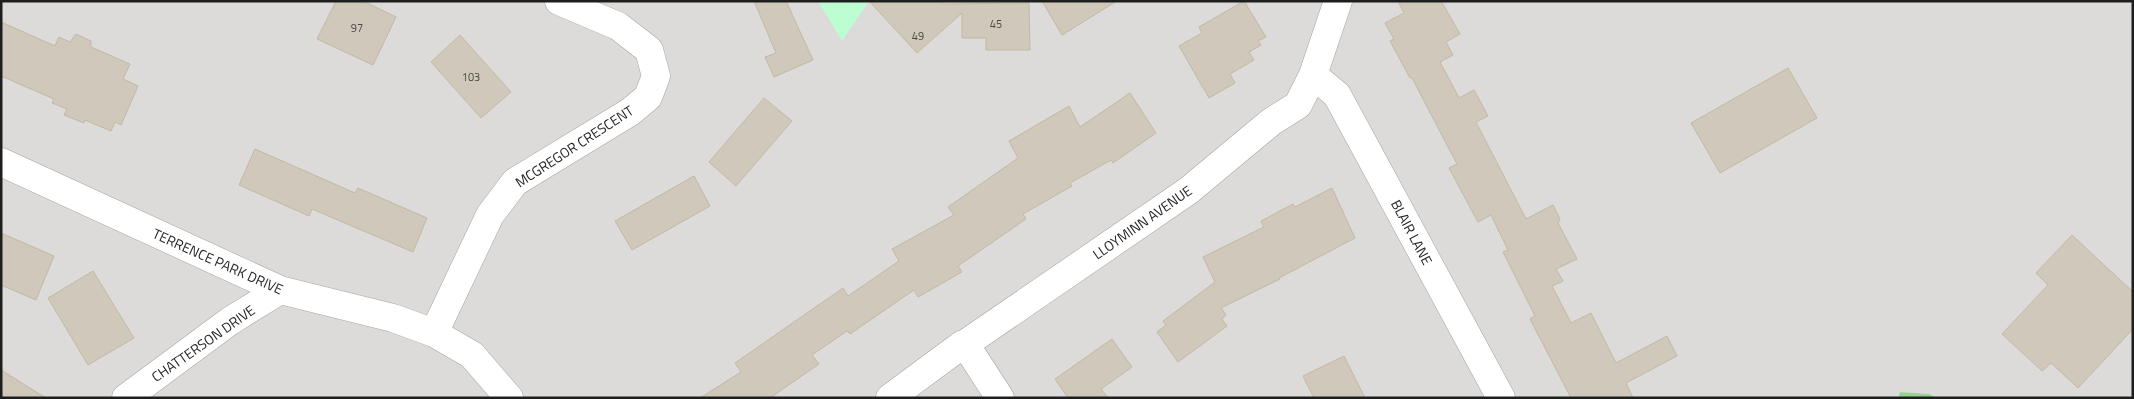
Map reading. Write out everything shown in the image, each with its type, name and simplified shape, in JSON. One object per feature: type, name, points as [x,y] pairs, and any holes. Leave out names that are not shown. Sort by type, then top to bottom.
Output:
[{"type":"street","name":"MCGREGOR CRESCENT","points":[[434,333],[490,215],[515,182],[630,112],[648,97],[656,76],[648,50],[618,26],[560,1]]},
{"type":"street","name":"LLOYMINN AVENUE","points":[[890,398],[963,344],[966,344],[1188,191],[1271,122],[1298,105],[1313,75],[1338,1]]},
{"type":"street","name":"BLAIR LANE","points":[[1313,75],[1337,94],[1501,398]]},
{"type":"street","name":"TERRENCE PARK DRIVE","points":[[1,162],[280,290],[393,318],[434,333],[472,355],[509,398]]},
{"type":"street","name":"CHATTERSON DRIVE","points":[[126,398],[230,321],[280,290]]},
{"type":"street","points":[[966,344],[1000,398]]},
{"type":"shaded area","points":[[1,1],[2133,1],[2133,398],[1936,398],[1929,394],[1900,392],[1898,398],[1,398]]},
{"type":"green space","points":[[818,1],[869,1],[842,41]]},
{"type":"green space","points":[[1900,392],[1929,394],[1936,398],[1898,398]]},
{"type":"building","points":[[336,1],[363,1],[396,17],[373,65],[317,39]]},
{"type":"building","points":[[754,1],[786,1],[813,60],[774,77],[765,57],[776,53]]},
{"type":"building","points":[[869,1],[941,1],[943,4],[1029,3],[1030,50],[986,50],[986,38],[962,38],[962,13],[917,53]]},
{"type":"building","points":[[1042,1],[1117,1],[1062,35]]},
{"type":"building","points":[[1244,1],[1266,37],[1258,41],[1261,45],[1249,52],[1254,60],[1230,74],[1235,83],[1209,98],[1179,46],[1202,33],[1199,27]]},
{"type":"building","points":[[1398,1],[1441,1],[1460,34],[1446,42],[1453,55],[1440,62],[1459,98],[1474,90],[1488,116],[1476,122],[1526,219],[1553,205],[1560,219],[1558,223],[1577,259],[1556,269],[1563,281],[1552,286],[1571,323],[1591,313],[1616,363],[1667,336],[1677,356],[1626,383],[1633,398],[1571,398],[1530,319],[1535,316],[1503,252],[1508,250],[1491,215],[1478,222],[1449,168],[1457,164],[1412,78],[1410,78],[1390,41],[1394,39],[1385,23],[1404,13]]},
{"type":"building","points":[[1,22],[55,46],[59,37],[70,42],[76,34],[91,41],[91,47],[130,64],[123,79],[138,86],[121,125],[115,122],[111,131],[85,120],[84,123],[64,115],[67,109],[52,103],[54,99],[1,76]]},
{"type":"building","points":[[460,35],[511,92],[481,118],[431,62]]},
{"type":"building","points":[[1788,68],[1817,118],[1720,173],[1691,123]]},
{"type":"building","points":[[1130,93],[1156,133],[1113,163],[1111,160],[1070,183],[1072,186],[1023,214],[1026,219],[958,266],[962,272],[918,297],[914,290],[850,334],[847,331],[812,355],[819,364],[770,398],[700,398],[741,372],[735,363],[843,288],[848,296],[899,261],[892,249],[954,215],[948,207],[1018,158],[1009,141],[1069,106],[1080,127]]},
{"type":"building","points":[[764,98],[792,121],[736,186],[709,162]]},
{"type":"building","points":[[255,149],[355,193],[358,188],[427,218],[413,252],[312,209],[309,216],[239,185]]},
{"type":"building","points":[[694,176],[710,206],[632,250],[615,221]]},
{"type":"building","points":[[1332,188],[1355,238],[1280,279],[1221,308],[1226,315],[1222,319],[1227,326],[1178,362],[1157,332],[1166,325],[1163,321],[1215,282],[1203,257],[1264,227],[1261,221],[1293,204],[1295,207]]},
{"type":"building","points":[[1,233],[54,256],[36,300],[1,285]]},
{"type":"building","points":[[2072,235],[2133,292],[2133,329],[2078,388],[2051,363],[2042,371],[2002,334],[2048,285],[2036,273]]},
{"type":"building","points":[[93,271],[134,338],[88,365],[48,298]]},
{"type":"building","points":[[1112,339],[1132,367],[1101,389],[1108,398],[1068,398],[1055,379]]},
{"type":"building","points":[[1344,356],[1365,398],[1314,398],[1303,376]]},
{"type":"building","points":[[1,370],[46,398],[1,398]]}]
